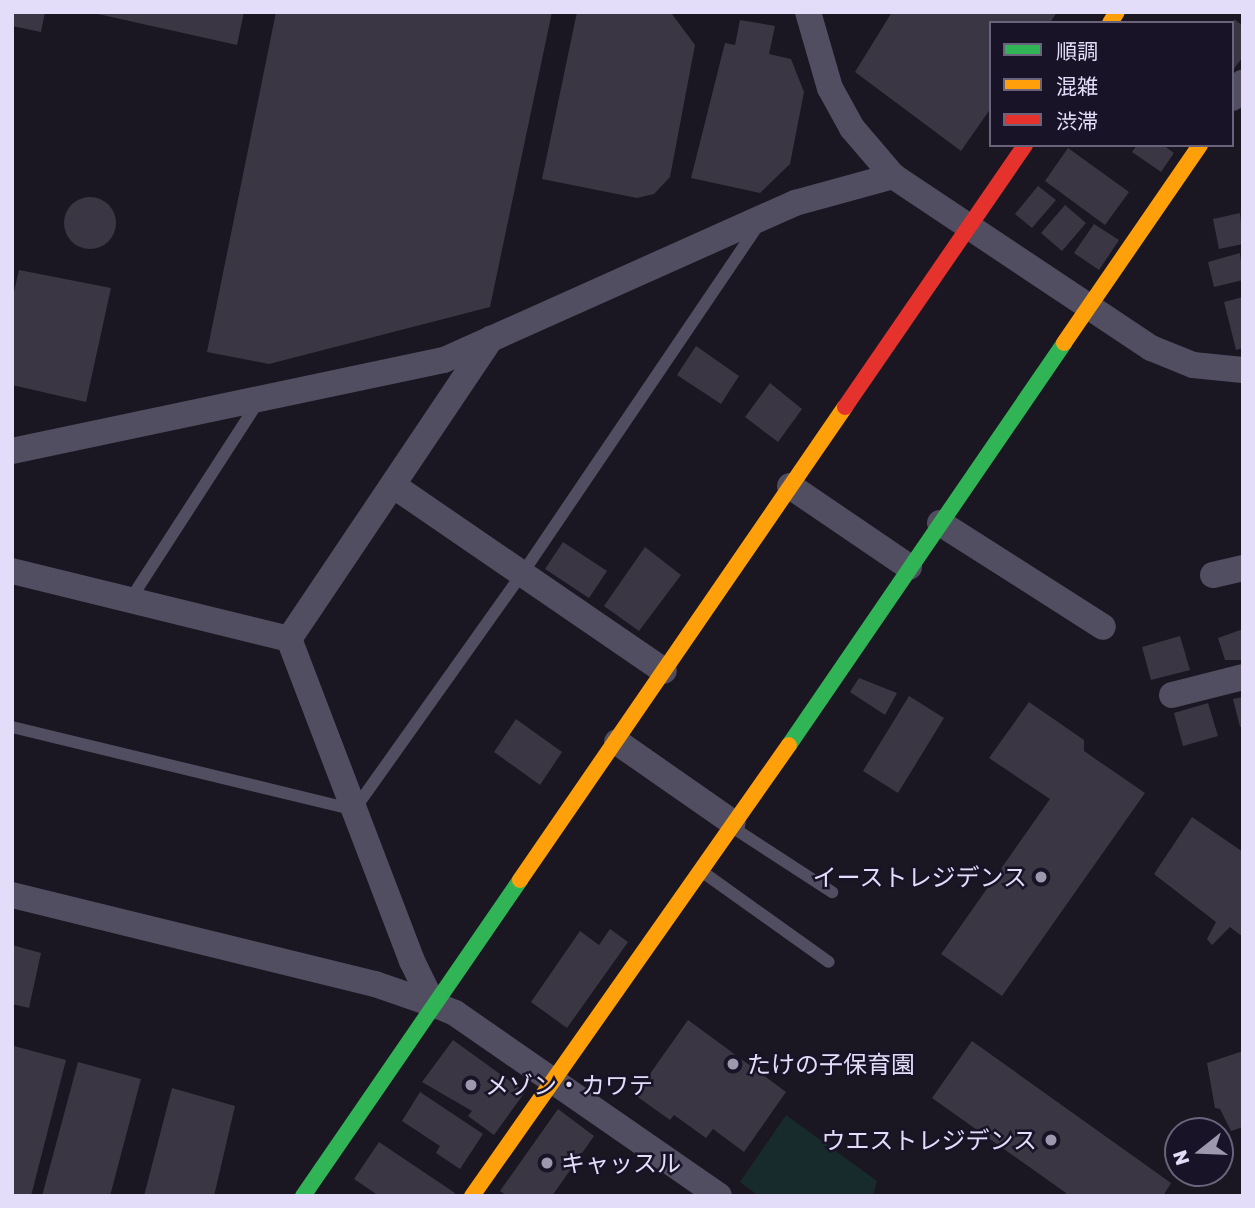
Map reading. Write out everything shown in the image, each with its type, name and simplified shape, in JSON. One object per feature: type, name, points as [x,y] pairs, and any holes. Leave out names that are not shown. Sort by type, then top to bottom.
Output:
[{"type":"street","points":[[808,12],[830,88],[852,128],[893,176],[1088,309],[1151,348],[1193,365],[1243,370]]},
{"type":"street","points":[[303,1196],[1024,147]]},
{"type":"street","points":[[472,1196],[702,872],[732,824],[1199,147]]},
{"type":"street","points":[[12,452],[258,402],[444,360],[763,217],[795,204],[893,176]]},
{"type":"street","points":[[289,639],[491,338]]},
{"type":"street","points":[[790,485],[909,567]]},
{"type":"street","points":[[394,486],[664,671]]},
{"type":"street","points":[[940,523],[1103,627]]},
{"type":"street","points":[[1213,576],[1243,568]]},
{"type":"street","points":[[12,571],[289,639]]},
{"type":"street","points":[[289,639],[412,961],[433,1004]]},
{"type":"street","points":[[1172,695],[1243,677]]},
{"type":"street","points":[[617,741],[732,824]]},
{"type":"street","points":[[12,895],[375,984],[433,1004],[454,1013],[554,1080],[719,1196]]},
{"type":"lane","points":[[12,727],[354,810],[522,574],[763,217]]},
{"type":"lane","points":[[130,601],[258,402]]},
{"type":"lane","points":[[732,824],[832,892]]},
{"type":"lane","points":[[702,872],[829,962]]},
{"type":"green space","points":[[786,1115],[877,1181],[873,1196],[759,1196],[740,1182]]},
{"type":"building","points":[[12,12],[45,12],[41,32],[12,26]]},
{"type":"building","points":[[89,12],[244,12],[237,45]]},
{"type":"building","points":[[276,12],[552,12],[490,307],[269,364],[207,352]]},
{"type":"building","points":[[577,12],[672,14],[695,45],[670,177],[654,194],[637,198],[542,179]]},
{"type":"building","points":[[892,12],[1057,12],[1051,21],[989,21],[989,111],[961,151],[855,72]]},
{"type":"building","points":[[1234,19],[1243,26],[1243,57],[1234,68],[1234,21]]},
{"type":"building","points":[[740,20],[775,26],[769,54],[791,59],[804,92],[790,164],[760,193],[691,178],[725,43],[735,45]]},
{"type":"building","points":[[1136,147],[1166,147],[1174,153],[1161,172],[1132,152]]},
{"type":"building","points":[[1068,148],[1129,192],[1105,225],[1045,181]]},
{"type":"building","points":[[1038,186],[1056,200],[1032,228],[1015,214]]},
{"type":"building","points":[[90,197],[100,199],[108,205],[114,213],[114,233],[108,241],[100,247],[90,249],[80,247],[72,241],[66,233],[64,223],[66,213],[72,205],[80,199]]},
{"type":"building","points":[[1065,205],[1086,223],[1062,251],[1041,233]]},
{"type":"building","points":[[1240,213],[1243,244],[1219,249],[1213,219]]},
{"type":"building","points":[[1094,224],[1119,240],[1099,270],[1074,253]]},
{"type":"building","points":[[1240,253],[1243,280],[1214,287],[1208,262]]},
{"type":"building","points":[[19,270],[111,288],[86,402],[12,385],[12,300]]},
{"type":"building","points":[[1243,297],[1243,348],[1236,350],[1224,302]]},
{"type":"building","points":[[696,346],[739,376],[721,404],[677,375]]},
{"type":"building","points":[[770,383],[802,409],[778,442],[745,417]]},
{"type":"building","points":[[563,542],[607,571],[589,598],[545,569]]},
{"type":"building","points":[[645,547],[681,575],[639,631],[604,606]]},
{"type":"building","points":[[1243,629],[1243,660],[1225,660],[1218,638]]},
{"type":"building","points":[[1180,636],[1190,670],[1151,680],[1142,647]]},
{"type":"building","points":[[859,678],[897,693],[885,715],[850,692]]},
{"type":"building","points":[[909,696],[944,718],[898,793],[863,771]]},
{"type":"building","points":[[1243,697],[1243,726],[1240,727],[1233,699]]},
{"type":"building","name":"イーストレジデンス","points":[[1029,702],[1084,740],[1084,751],[1145,793],[1002,996],[941,954],[1050,799],[989,758]]},
{"type":"building","points":[[1208,703],[1218,736],[1183,746],[1174,713]]},
{"type":"building","points":[[516,719],[562,752],[540,785],[494,752]]},
{"type":"building","points":[[1192,817],[1243,852],[1243,937],[1230,927],[1212,945],[1207,939],[1216,922],[1154,874]]},
{"type":"building","points":[[610,929],[628,942],[567,1028],[531,1002],[580,931],[599,945]]},
{"type":"building","points":[[12,945],[41,953],[29,1008],[12,1004]]},
{"type":"building","points":[[688,1020],[786,1092],[744,1152],[713,1129],[706,1138],[674,1115],[670,1120],[635,1095]]},
{"type":"building","name":"メゾン・カワテ","points":[[453,1040],[525,1092],[494,1135],[468,1116],[472,1111],[422,1082]]},
{"type":"building","name":"ウエストレジデンス","points":[[972,1041],[1164,1178],[1164,1187],[1169,1187],[1163,1196],[1063,1196],[1066,1193],[932,1098]]},
{"type":"building","points":[[14,1046],[66,1060],[31,1196],[12,1195]]},
{"type":"building","points":[[1243,1051],[1243,1127],[1234,1130],[1234,1117],[1224,1117],[1220,1109],[1215,1108],[1207,1063]]},
{"type":"building","points":[[78,1062],[141,1079],[110,1196],[42,1196]]},
{"type":"building","points":[[172,1088],[235,1106],[214,1196],[144,1196]]},
{"type":"building","points":[[420,1092],[483,1134],[460,1169],[436,1153],[440,1146],[402,1121]]},
{"type":"building","name":"キャッスル","points":[[558,1109],[594,1136],[552,1196],[507,1196],[500,1191]]},
{"type":"building","points":[[379,1142],[455,1193],[453,1196],[379,1196],[354,1179]]},
{"type":"traffic: fast","points":[[789,745],[1064,343]]},
{"type":"traffic: fast","points":[[303,1196],[520,880]]},
{"type":"traffic: slow","points":[[1111,21],[1117,12]]},
{"type":"traffic: slow","points":[[1064,343],[1199,147]]},
{"type":"traffic: slow","points":[[520,880],[845,407]]},
{"type":"traffic: slow","points":[[472,1196],[789,745]]},
{"type":"traffic: jam","points":[[845,407],[1024,147]]},
{"type":"place","name":"イーストレジデンス","points":[[1041,877]]},
{"type":"place","name":"たけの子保育園","points":[[733,1064]]},
{"type":"place","name":"メゾン・カワテ","points":[[471,1085]]},
{"type":"place","name":"ウエストレジデンス","points":[[1051,1140]]},
{"type":"place","name":"キャッスル","points":[[547,1163]]}]
